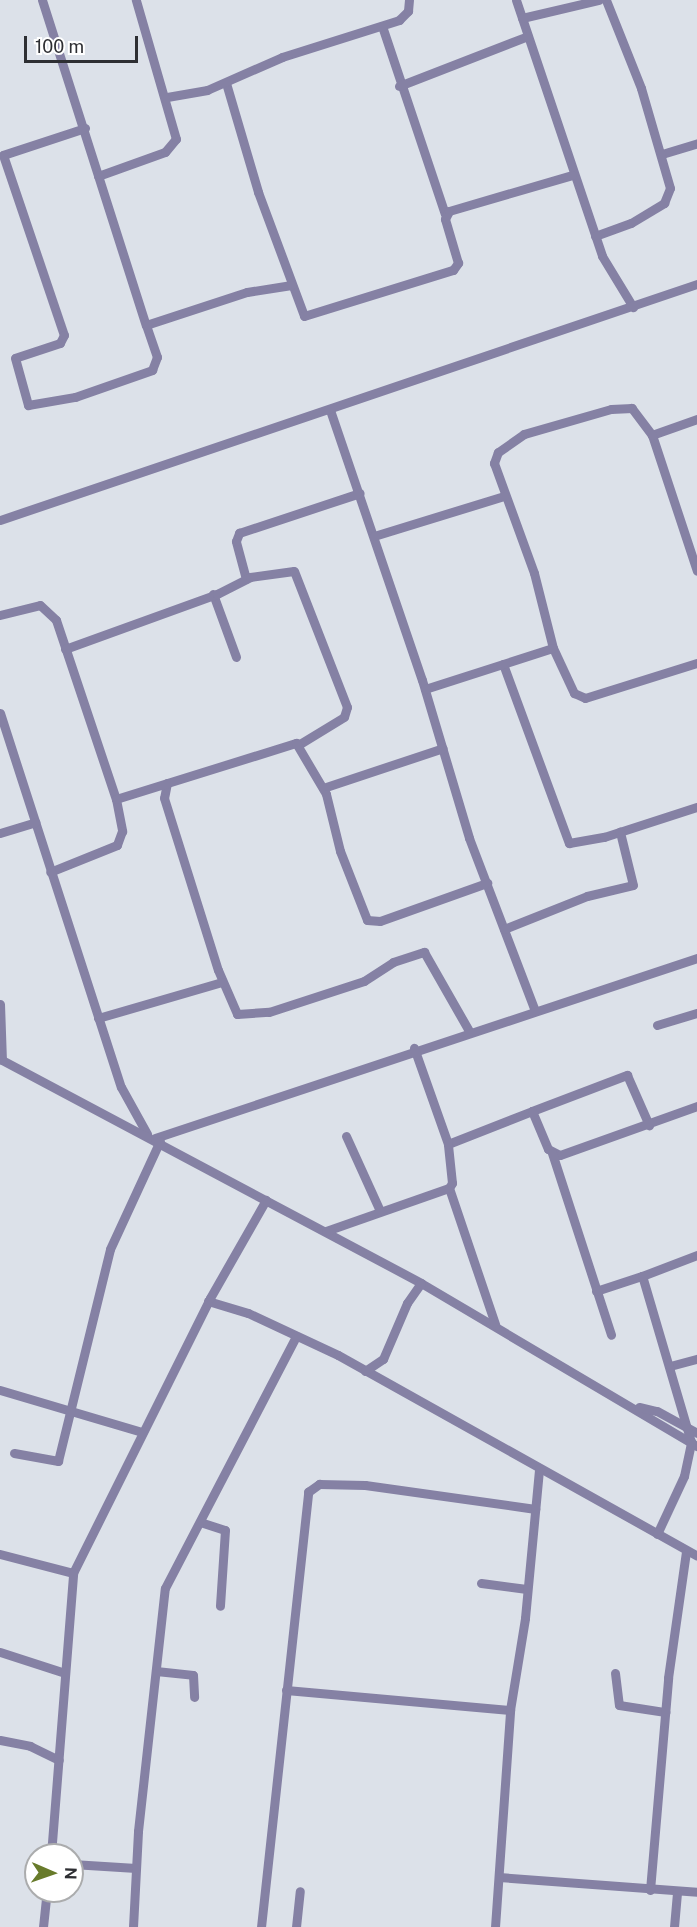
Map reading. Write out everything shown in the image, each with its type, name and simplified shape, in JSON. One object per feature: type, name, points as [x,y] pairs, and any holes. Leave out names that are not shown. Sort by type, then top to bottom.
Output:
[{"type":"street","points":[[42,0],[85,128],[98,176],[157,357],[152,370],[75,397],[28,405],[15,358],[60,343],[63,335],[2,155],[85,128]]},
{"type":"street","points":[[98,176],[173,145],[176,131],[136,0]]},
{"type":"street","points":[[167,97],[226,83],[282,57],[382,26],[408,11],[409,0]]},
{"type":"street","points":[[516,0],[572,175],[595,236],[612,277],[633,307]]},
{"type":"street","points":[[522,18],[599,0]]},
{"type":"street","points":[[595,236],[631,223],[664,203],[670,188],[662,154],[606,0]]},
{"type":"street","points":[[226,83],[301,313],[308,317],[453,270],[458,263],[446,214],[399,86],[382,26]]},
{"type":"street","points":[[399,86],[528,36]]},
{"type":"street","points":[[662,154],[697,142]]},
{"type":"street","points":[[446,214],[572,175]]},
{"type":"street","points":[[1,516],[330,410],[697,284]]},
{"type":"street","points":[[146,325],[247,292],[291,285]]},
{"type":"street","points":[[697,571],[652,435],[637,412],[624,408],[524,434],[495,456],[504,496],[534,573],[553,648],[574,693],[585,698],[697,663]]},
{"type":"street","points":[[330,410],[360,493],[487,883],[535,1011]]},
{"type":"street","points":[[652,435],[697,419]]},
{"type":"street","points":[[246,579],[236,541],[239,533],[360,493]]},
{"type":"street","points":[[374,536],[504,496]]},
{"type":"street","points":[[65,649],[213,594],[246,579],[287,570],[297,575],[347,707],[344,717],[298,745],[116,799]]},
{"type":"street","points":[[213,594],[236,657]]},
{"type":"street","points":[[0,615],[40,605],[56,620],[116,799],[122,831],[117,845],[50,872]]},
{"type":"street","points":[[425,689],[553,648]]},
{"type":"street","points":[[503,664],[564,839],[577,844],[697,807]]},
{"type":"street","points":[[0,713],[126,1104],[154,1137]]},
{"type":"street","points":[[298,745],[323,788],[367,920],[381,921],[487,883]]},
{"type":"street","points":[[323,788],[443,748]]},
{"type":"street","points":[[167,783],[164,798],[222,982],[231,1005],[244,1017],[364,981],[393,962],[424,952],[469,1031]]},
{"type":"street","points":[[145,790],[164,798]]},
{"type":"street","points":[[0,833],[35,822]]},
{"type":"street","points":[[504,929],[587,896],[633,885],[620,832]]},
{"type":"street","points":[[14,1453],[58,1461],[110,1249],[154,1137],[414,1048],[697,958]]},
{"type":"street","points":[[98,1018],[222,982]]},
{"type":"street","points":[[0,1004],[1,1059],[154,1137],[495,1324],[694,1444]]},
{"type":"street","points":[[657,1025],[697,1013]]},
{"type":"street","points":[[414,1048],[448,1144],[454,1176],[449,1188],[495,1324]]},
{"type":"street","points":[[448,1144],[627,1075],[649,1125]]},
{"type":"street","points":[[552,1153],[584,1149],[697,1106]]},
{"type":"street","points":[[532,1111],[552,1153],[611,1335]]},
{"type":"street","points":[[346,1136],[380,1211]]},
{"type":"street","points":[[326,1232],[449,1188]]},
{"type":"street","points":[[52,1843],[59,1760],[62,1672],[73,1573],[208,1301],[266,1200]]},
{"type":"street","points":[[596,1291],[697,1255]]},
{"type":"street","points":[[642,1276],[693,1431],[694,1444],[684,1476],[657,1534]]},
{"type":"street","points":[[365,1371],[383,1359],[407,1303],[421,1283]]},
{"type":"street","points":[[208,1301],[248,1313],[365,1371],[697,1556]]},
{"type":"street","points":[[133,1927],[136,1868],[165,1588],[296,1336]]},
{"type":"street","points":[[670,1366],[697,1359]]},
{"type":"street","points":[[0,1390],[142,1432]]},
{"type":"street","points":[[631,1406],[657,1411],[693,1431]]},
{"type":"street","points":[[495,1927],[510,1710],[527,1588],[539,1468]]},
{"type":"street","points":[[261,1927],[305,1497],[311,1488],[365,1485],[535,1509]]},
{"type":"street","points":[[200,1522],[225,1530],[220,1606]]},
{"type":"street","points":[[650,1890],[665,1712],[686,1551]]},
{"type":"street","points":[[0,1554],[73,1573]]},
{"type":"street","points":[[481,1583],[527,1588]]},
{"type":"street","points":[[0,1652],[62,1672]]},
{"type":"street","points":[[156,1671],[193,1675],[194,1697]]},
{"type":"street","points":[[615,1673],[619,1705],[665,1712]]},
{"type":"street","points":[[286,1690],[510,1710]]},
{"type":"street","points":[[0,1740],[30,1746],[59,1760]]},
{"type":"street","points":[[84,1865],[136,1868]]},
{"type":"street","points":[[500,1876],[650,1890],[697,1892]]},
{"type":"street","points":[[296,1927],[300,1891]]},
{"type":"street","points":[[674,1927],[677,1892]]},
{"type":"street","points":[[43,1927],[46,1903]]}]
